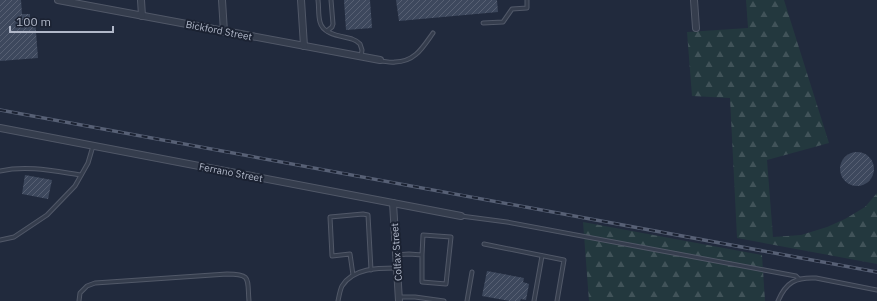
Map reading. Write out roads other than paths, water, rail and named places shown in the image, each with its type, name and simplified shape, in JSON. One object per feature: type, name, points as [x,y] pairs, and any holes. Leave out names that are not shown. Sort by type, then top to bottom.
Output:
[{"type":"street","name":"Bickford Street","points":[[58,0],[380,60]]},
{"type":"street","points":[[141,0],[142,16]]},
{"type":"street","points":[[222,0],[224,32]]},
{"type":"street","points":[[301,0],[304,46]]},
{"type":"street","points":[[694,0],[696,28]]},
{"type":"street","name":"Ferrano Street","points":[[0,128],[461,216]]},
{"type":"street","name":"Colfax Street","points":[[393,203],[399,299]]},
{"type":"lane","points":[[318,0],[320,24],[322,28],[326,31],[354,40],[360,44],[362,50],[361,57]]},
{"type":"lane","points":[[326,31],[332,27],[333,24],[331,0]]},
{"type":"lane","points":[[483,23],[503,22],[512,9],[527,8],[527,0]]},
{"type":"lane","points":[[380,60],[396,63],[408,60],[420,52],[433,33]]},
{"type":"lane","points":[[0,240],[14,237],[47,215],[75,186],[88,163],[93,146]]},
{"type":"lane","points":[[0,171],[10,169],[36,169],[81,175]]},
{"type":"lane","points":[[354,275],[350,254],[332,256],[330,217],[364,214],[368,215],[371,270]]},
{"type":"lane","points":[[461,216],[507,222],[715,260],[796,276],[799,279]]},
{"type":"lane","points":[[424,235],[451,237],[446,284],[422,282],[422,255],[424,235]]},
{"type":"lane","points":[[484,244],[564,260],[557,301]]},
{"type":"lane","points":[[396,255],[422,255]]},
{"type":"lane","points":[[534,301],[542,256]]},
{"type":"lane","points":[[338,301],[342,287],[348,279],[354,275],[376,268],[396,268]]},
{"type":"lane","points":[[467,301],[472,272]]},
{"type":"lane","points":[[79,301],[80,293],[87,286],[95,283],[237,274],[245,276],[247,279],[249,301]]},
{"type":"lane","points":[[778,301],[788,285],[799,279],[808,278],[816,278],[877,290]]},
{"type":"lane","points":[[399,299],[415,297],[444,301]]},
{"type":"railway","points":[[0,110],[877,272]]}]
